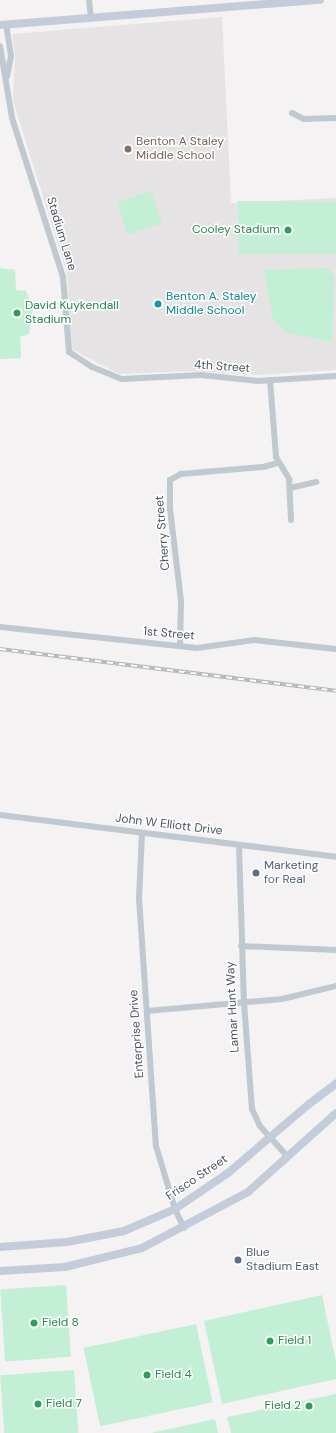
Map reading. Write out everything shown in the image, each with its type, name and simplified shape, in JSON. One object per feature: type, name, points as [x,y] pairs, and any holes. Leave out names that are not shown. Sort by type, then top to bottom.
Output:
[{"type":"street","points":[[89,0],[91,18]]},
{"type":"street","points":[[3,25],[91,18],[220,4],[320,0]]},
{"type":"street","name":"Stadium Lane","points":[[3,25],[11,56],[6,82]]},
{"type":"street","name":"Stadium Lane","points":[[0,46],[12,118],[63,277],[69,352],[108,374]]},
{"type":"street","points":[[292,113],[304,119],[336,118]]},
{"type":"street","name":"4th Street","points":[[108,374],[122,379],[201,375],[270,380],[336,376]]},
{"type":"street","points":[[270,380],[274,442],[278,463],[284,467],[290,488],[291,520]]},
{"type":"street","name":"Cherry Street","points":[[180,646],[181,601],[170,509],[170,480],[181,474],[263,467],[278,463]]},
{"type":"street","points":[[290,488],[316,482]]},
{"type":"street","name":"1st Street","points":[[0,627],[180,646],[221,646],[254,640],[336,649]]},
{"type":"street","name":"John W Elliott Drive","points":[[0,815],[336,857]]},
{"type":"street","name":"Enterprise Drive","points":[[142,833],[139,898],[156,1146],[175,1209],[184,1228]]},
{"type":"street","name":"Lamar Hunt Way","points":[[239,845],[241,946],[252,1109],[260,1126],[287,1156]]},
{"type":"street","points":[[241,946],[336,950]]},
{"type":"street","points":[[147,1011],[282,999],[336,986]]},
{"type":"street","name":"Frisco Street","points":[[0,1247],[67,1242],[124,1230],[175,1209],[228,1173],[336,1084]]},
{"type":"street","points":[[0,1271],[70,1266],[142,1248],[184,1228],[248,1192],[336,1112]]},
{"type":"shaded area","name":"Benton A Staley Middle School","points":[[222,17],[231,203],[336,198],[336,370],[259,375],[191,371],[119,374],[71,349],[67,273],[13,101],[15,56],[12,34]]},
{"type":"green space","points":[[151,191],[162,223],[128,235],[117,203]]},
{"type":"green space","name":"Cooley Stadium","points":[[238,201],[336,201],[336,254],[238,254]]},
{"type":"green space","name":"David Kuykendall Stadium","points":[[0,268],[15,270],[16,290],[26,291],[33,309],[29,334],[20,337],[21,358],[0,359]]},
{"type":"green space","points":[[328,268],[334,277],[332,341],[286,333],[273,319],[264,270]]},
{"type":"green space","name":"Field 8","points":[[66,1285],[71,1357],[5,1361],[0,1290]]},
{"type":"green space","name":"Field 1","points":[[322,1295],[336,1362],[336,1379],[222,1404],[204,1321]]},
{"type":"green space","name":"Field 4","points":[[196,1324],[213,1402],[100,1426],[84,1348]]},
{"type":"green space","name":"Field 7","points":[[74,1370],[78,1433],[4,1433],[0,1375]]},
{"type":"green space","name":"Field 2","points":[[336,1394],[336,1433],[231,1433],[227,1417]]},
{"type":"green space","points":[[215,1419],[218,1433],[151,1433]]},
{"type":"railway","points":[[0,649],[336,691]]},
{"type":"place","name":"Benton A Staley Middle School","points":[[128,149]]},
{"type":"place","name":"Cooley Stadium","points":[[288,230]]},
{"type":"place","name":"Benton A. Staley Middle School","points":[[158,304]]},
{"type":"place","name":"David Kuykendall Stadium","points":[[17,313]]},
{"type":"place","name":"Marketing for Real","points":[[256,873]]},
{"type":"place","name":"Blue Stadium East","points":[[238,1260]]},
{"type":"place","name":"Field 8","points":[[34,1323]]},
{"type":"place","name":"Field 1","points":[[270,1341]]},
{"type":"place","name":"Field 4","points":[[147,1375]]},
{"type":"place","name":"Field 7","points":[[38,1404]]},
{"type":"place","name":"Field 2","points":[[309,1406]]}]
